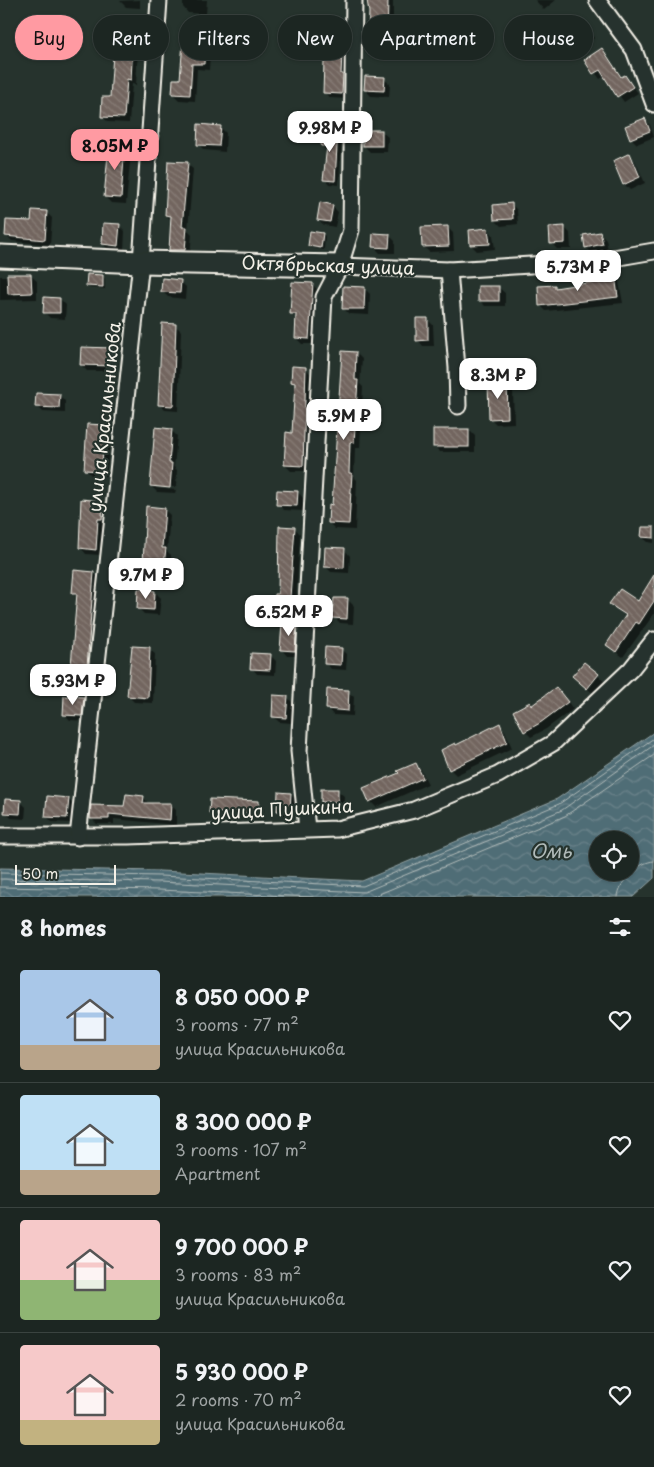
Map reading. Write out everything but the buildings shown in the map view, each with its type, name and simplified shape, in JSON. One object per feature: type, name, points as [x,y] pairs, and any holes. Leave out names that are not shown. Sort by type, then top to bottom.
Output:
[{"type":"street","name":"улица Красильникова","points":[[78,836],[141,262],[159,0]]},
{"type":"street","points":[[307,829],[299,750],[324,297],[340,266],[351,230],[354,0]]},
{"type":"street","points":[[597,0],[634,50],[654,104]]},
{"type":"street","name":"Октябрьская улица","points":[[0,256],[141,262],[449,270],[596,260],[654,251]]},
{"type":"street","points":[[449,270],[458,368],[458,406]]},
{"type":"street","name":"улица Пушкина","points":[[0,836],[78,836],[346,827],[414,810],[526,761],[553,743],[595,706],[631,669],[654,640]]},
{"type":"water","name":"Омь","points":[[654,732],[654,878],[633,897],[0,897],[0,868],[160,871],[362,881],[557,799]]}]
